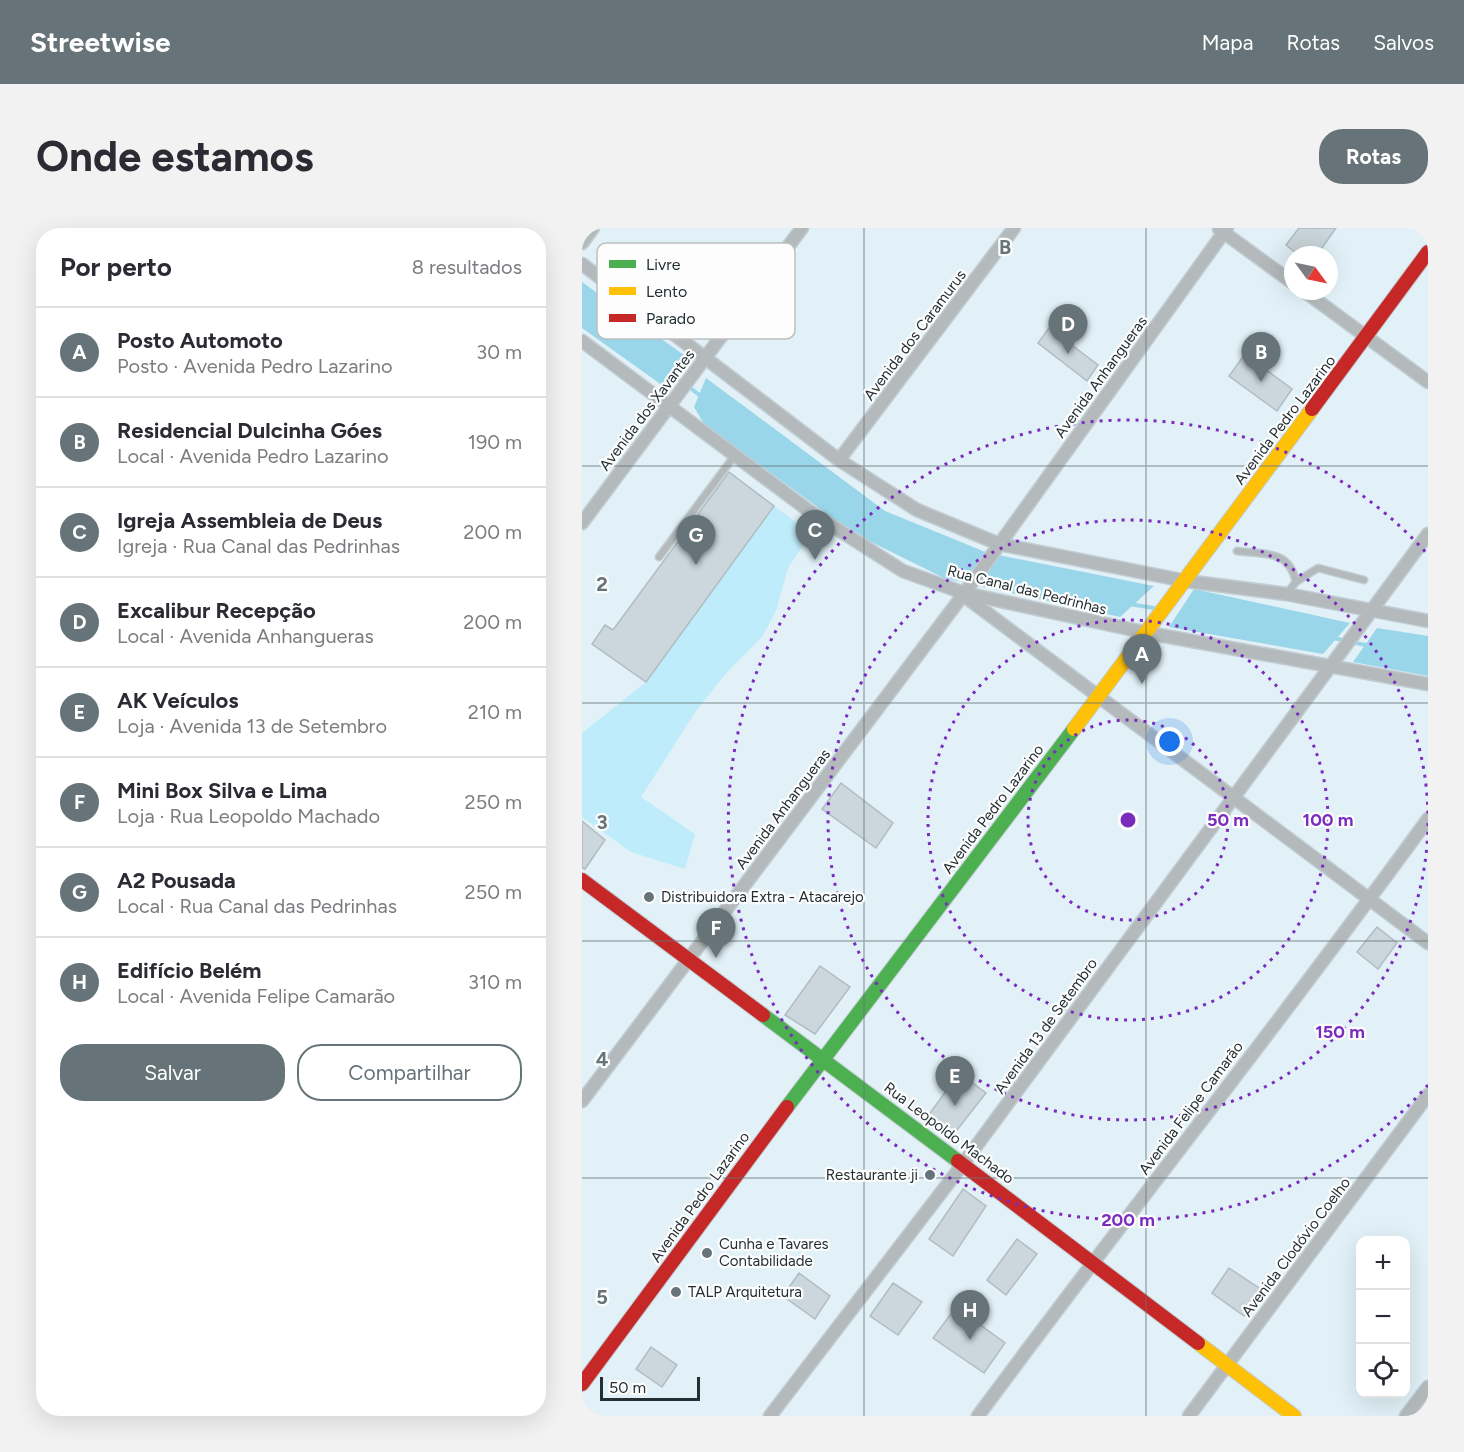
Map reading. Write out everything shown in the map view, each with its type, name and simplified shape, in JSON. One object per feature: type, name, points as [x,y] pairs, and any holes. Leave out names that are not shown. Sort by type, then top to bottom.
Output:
[{"type":"main road","name":"Avenida Pedro Lazarino","points":[[582,1384],[822,1059],[1148,633],[1428,252]]},
{"type":"main road","name":"Rua Leopoldo Machado","points":[[582,880],[963,1164],[1294,1416]]},
{"type":"street","points":[[582,243],[593,228]]},
{"type":"street","name":"Avenida dos Xavantes","points":[[791,243],[802,228]]},
{"type":"street","name":"Avenida dos Caramurus","points":[[839,460],[1014,228]]},
{"type":"street","points":[[1223,229],[1284,276]]},
{"type":"street","name":"Avenida Anhangueras","points":[[582,1101],[965,591],[1223,229]]},
{"type":"street","points":[[582,264],[597,275]]},
{"type":"street","points":[[1316,300],[1428,382]]},
{"type":"street","points":[[680,339],[839,460],[917,510],[998,546],[1186,581],[1286,594],[1428,621]]},
{"type":"street","name":"Avenida dos Xavantes","points":[[582,523],[719,339]]},
{"type":"street","name":"Rua Canal das Pedrinhas","points":[[582,341],[812,513],[903,571],[965,591],[1148,633],[1428,684]]},
{"type":"street","points":[[1371,610],[1428,534]]},
{"type":"street","points":[[965,591],[1428,944]]},
{"type":"street","name":"Avenida 13 de Setembro","points":[[770,1416],[963,1164],[1333,665],[1371,610]]},
{"type":"street","name":"Avenida Felipe Camarão","points":[[978,1416],[1092,1262],[1370,899],[1428,819]]},
{"type":"street","name":"Avenida Clodóvio Coelho","points":[[1189,1416],[1428,1095]]},
{"type":"street","points":[[1406,1416],[1428,1387]]},
{"type":"lane","points":[[659,557],[735,455]]},
{"type":"lane","points":[[1237,551],[1284,558],[1293,570],[1296,582]]},
{"type":"lane","points":[[1286,594],[1296,582],[1318,568],[1364,580]]},
{"type":"shaded area","points":[[582,282],[597,293],[597,339],[582,328]]},
{"type":"shaded area","points":[[597,339],[662,339],[688,358],[666,388]]},
{"type":"shaded area","points":[[706,378],[885,511],[988,553],[1154,586],[1120,617],[944,578],[853,533],[704,424],[694,407]]},
{"type":"shaded area","points":[[774,506],[811,533],[788,568],[776,611],[762,637],[728,671],[696,711],[641,797],[695,834],[685,869],[631,852],[582,817],[582,733],[646,682]]},
{"type":"shaded area","points":[[1194,589],[1350,623],[1323,654],[1169,627]]},
{"type":"shaded area","points":[[1377,628],[1428,636],[1428,676],[1353,662]]},
{"type":"building","points":[[1299,228],[1336,228],[1323,246],[1286,245]]},
{"type":"building","points":[[1049,328],[1098,365],[1087,381],[1038,343]]},
{"type":"building","points":[[1245,354],[1292,389],[1277,411],[1229,376]]},
{"type":"building","points":[[729,472],[774,506],[646,682],[592,644],[605,625],[613,630]]},
{"type":"building","points":[[841,783],[893,823],[876,848],[822,809]]},
{"type":"building","points":[[582,821],[605,840],[585,869],[582,868]]},
{"type":"building","points":[[1377,927],[1397,943],[1378,969],[1357,952]]},
{"type":"building","points":[[820,966],[850,987],[815,1034],[785,1015]]},
{"type":"building","points":[[959,1073],[986,1093],[950,1139],[925,1120]]},
{"type":"building","points":[[963,1189],[986,1206],[953,1256],[929,1239]]},
{"type":"building","points":[[1017,1239],[1037,1254],[1006,1295],[987,1280]]},
{"type":"building","points":[[1229,1268],[1262,1290],[1244,1316],[1212,1293]]},
{"type":"building","points":[[799,1273],[830,1296],[815,1319],[783,1296]]},
{"type":"building","points":[[893,1283],[922,1302],[898,1335],[870,1316]]},
{"type":"building","points":[[956,1307],[1005,1343],[984,1373],[933,1338]]},
{"type":"building","points":[[651,1347],[677,1365],[662,1387],[636,1369]]},
{"type":"waterway","points":[[672,374],[702,397]]},
{"type":"waterway","points":[[1129,604],[1160,609]]},
{"type":"waterway","points":[[1333,638],[1370,646]]},
{"type":"traffic: fast","points":[[787,1107],[1074,729]]},
{"type":"traffic: fast","points":[[763,1015],[958,1161]]},
{"type":"traffic: slow","points":[[1074,729],[1312,409]]},
{"type":"traffic: slow","points":[[1198,1343],[1294,1416]]},
{"type":"traffic: jam","points":[[1312,409],[1428,252]]},
{"type":"traffic: jam","points":[[582,880],[763,1015]]},
{"type":"traffic: jam","points":[[582,1384],[787,1107]]},
{"type":"traffic: jam","points":[[958,1161],[1198,1343]]},
{"type":"place","name":"Excalibur Recepção","points":[[1068,354]]},
{"type":"place","name":"Residencial Dulcinha Góes","points":[[1261,382]]},
{"type":"place","name":"Igreja Assembleia de Deus","points":[[815,560]]},
{"type":"place","name":"A2 Pousada","points":[[696,565]]},
{"type":"place","name":"Posto Automoto","points":[[1142,684]]},
{"type":"place","name":"Distribuidora Extra - Atacarejo","points":[[649,897]]},
{"type":"place","name":"Mini Box Silva e Lima","points":[[716,958]]},
{"type":"place","name":"AK Veículos","points":[[955,1106]]},
{"type":"place","name":"Restaurante ji","points":[[930,1175]]},
{"type":"place","name":"Cunha e Tavares Contabilidade","points":[[707,1253]]},
{"type":"place","name":"TALP Arquitetura","points":[[676,1292]]},
{"type":"place","name":"Edifício Belém","points":[[970,1340]]}]
